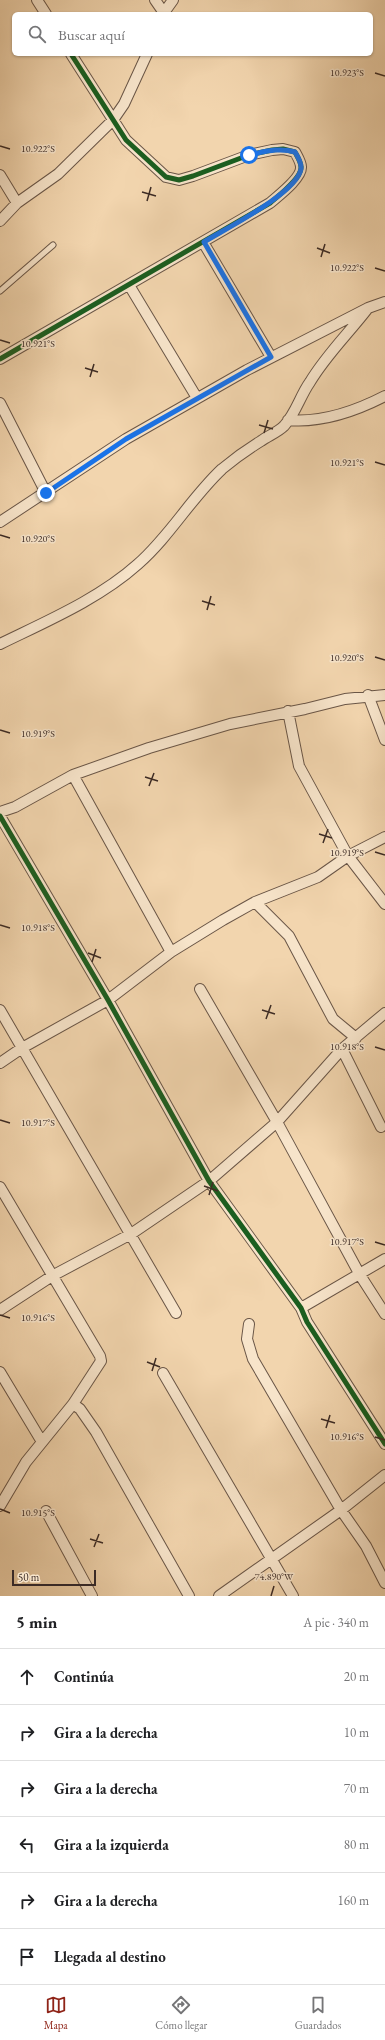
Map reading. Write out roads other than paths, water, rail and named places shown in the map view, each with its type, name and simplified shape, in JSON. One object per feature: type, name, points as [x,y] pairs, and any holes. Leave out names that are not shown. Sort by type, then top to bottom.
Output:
[{"type":"street","points":[[37,0],[45,12]]},
{"type":"street","points":[[155,0],[163,12]]},
{"type":"street","points":[[165,12],[173,0]]},
{"type":"street","points":[[0,359],[270,203],[300,174],[300,162],[295,152],[283,149],[257,154],[194,176],[172,180],[166,177],[126,140],[72,56]]},
{"type":"street","points":[[0,221],[17,203],[58,174],[113,120],[124,104],[146,56]]},
{"type":"street","points":[[0,175],[17,203]]},
{"type":"street","points":[[204,242],[271,357]]},
{"type":"street","points":[[129,285],[197,398]]},
{"type":"street","points":[[0,522],[126,439],[197,398],[271,357],[368,308],[385,302]]},
{"type":"street","points":[[0,644],[63,613],[99,593],[138,564],[167,534],[203,489],[222,469],[250,448],[283,427],[295,411],[313,377],[368,308]]},
{"type":"street","points":[[288,420],[302,421],[351,411],[385,396]]},
{"type":"street","points":[[0,403],[46,493]]},
{"type":"street","points":[[368,695],[385,740]]},
{"type":"street","points":[[0,812],[15,807],[73,775],[149,748],[230,724],[368,695],[385,695]]},
{"type":"street","points":[[288,712],[299,766],[348,856],[385,904]]},
{"type":"street","points":[[73,775],[171,952]]},
{"type":"street","points":[[0,816],[108,1000],[209,1181],[300,1308],[307,1322],[385,1444]]},
{"type":"street","points":[[0,1062],[108,1000],[171,952],[255,902],[318,877],[348,856],[385,837]]},
{"type":"street","points":[[255,902],[289,936],[333,1019],[356,1038]]},
{"type":"street","points":[[200,989],[277,1122],[360,1275],[385,1314]]},
{"type":"street","points":[[0,1010],[176,1313]]},
{"type":"street","points":[[0,1310],[52,1276],[131,1234],[209,1181],[277,1122],[342,1049],[385,1013]]},
{"type":"street","points":[[342,1049],[380,1127]]},
{"type":"street","points":[[0,1187],[100,1356],[99,1365],[73,1404],[26,1462],[0,1506]]},
{"type":"street","points":[[300,1308],[360,1275],[385,1259]]},
{"type":"street","points":[[249,1324],[246,1339],[253,1359],[341,1510],[366,1546],[385,1583]]},
{"type":"street","points":[[0,1372],[42,1442]]},
{"type":"street","points":[[163,1373],[293,1596]]},
{"type":"street","points":[[73,1404],[80,1410],[96,1432],[189,1596]]},
{"type":"street","points":[[219,1596],[273,1560],[341,1510],[385,1475]]},
{"type":"street","points":[[46,1511],[92,1596]]},
{"type":"lane","points":[[0,291],[53,245]]}]
